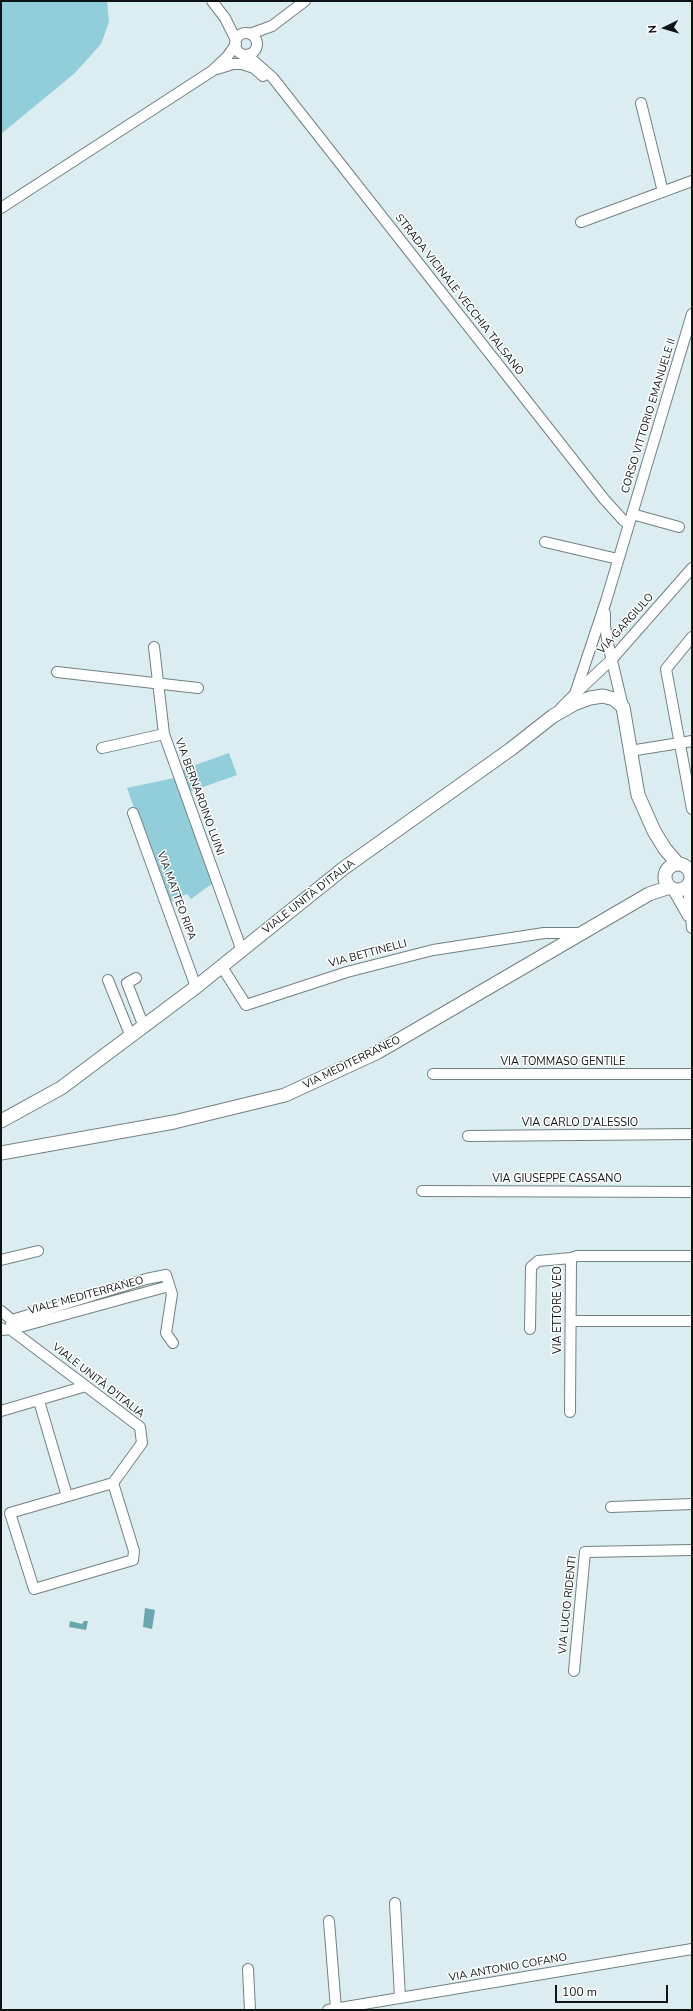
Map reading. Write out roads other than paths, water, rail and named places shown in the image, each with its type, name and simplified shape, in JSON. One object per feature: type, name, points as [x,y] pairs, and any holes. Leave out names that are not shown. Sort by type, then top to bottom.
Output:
[{"type":"main road","name":"VIALE UNITÀ D'ITALIA","points":[[1,1121],[61,1088],[222,967],[344,868],[511,749],[553,716],[574,704],[590,698],[604,696],[614,699],[623,707]]},
{"type":"main road","points":[[623,707],[638,795],[654,831],[665,849],[684,864],[688,869],[690,881],[680,889],[671,887],[665,880],[666,872],[670,866],[684,864]]},
{"type":"main road","name":"VIA MEDITERRANEO","points":[[1,1153],[174,1122],[285,1095],[378,1052],[649,894],[671,887]]},
{"type":"street","points":[[212,1],[225,18],[238,50],[245,54],[273,78]]},
{"type":"street","points":[[212,71],[227,57],[240,35],[248,34],[272,26],[305,1]]},
{"type":"street","points":[[225,18],[255,38],[256,48],[273,78]]},
{"type":"street","points":[[1,208],[212,71],[245,54],[253,53],[256,48]]},
{"type":"street","points":[[223,66],[242,64],[254,68],[263,76],[284,101],[300,112]]},
{"type":"street","name":"STRADA VICINALE VECCHIA TALSANO","points":[[273,78],[604,499],[623,520],[629,524]]},
{"type":"street","points":[[641,103],[663,192]]},
{"type":"street","points":[[582,222],[692,181]]},
{"type":"street","name":"CORSO VITTORIO EMANUELE II","points":[[606,601],[692,314]]},
{"type":"street","points":[[632,514],[679,527]]},
{"type":"street","points":[[545,542],[618,559]]},
{"type":"street","name":"VIA GARGIULO","points":[[553,716],[612,658],[692,568]]},
{"type":"street","points":[[606,601],[605,626],[623,707]]},
{"type":"street","points":[[575,694],[606,601]]},
{"type":"street","points":[[692,637],[666,669],[692,809]]},
{"type":"street","name":"VIA BERNARDINO LUINI","points":[[154,647],[164,734],[242,951]]},
{"type":"street","points":[[57,672],[198,688]]},
{"type":"street","points":[[102,748],[164,734]]},
{"type":"street","points":[[630,751],[692,742]]},
{"type":"street","name":"VIA MATTEO RIPA","points":[[133,813],[196,987]]},
{"type":"street","points":[[690,881],[692,922]]},
{"type":"street","points":[[671,887],[692,922]]},
{"type":"street","points":[[544,933],[556,949]]},
{"type":"street","name":"VIA BETTINELLI","points":[[222,967],[246,1005],[347,972],[433,950],[544,933],[583,933]]},
{"type":"street","points":[[136,978],[127,983],[144,1027]]},
{"type":"street","points":[[108,980],[130,1037]]},
{"type":"street","name":"VIA TOMMASO GENTILE","points":[[433,1074],[692,1074]]},
{"type":"street","name":"VIA CARLO D'ALESSIO","points":[[468,1136],[692,1134]]},
{"type":"street","name":"VIA GIUSEPPE CASSANO","points":[[422,1191],[692,1192]]},
{"type":"street","points":[[1,1260],[38,1251]]},
{"type":"street","name":"VIA ETTORE VEO","points":[[570,1412],[570,1258],[576,1256],[692,1256]]},
{"type":"street","points":[[530,1328],[531,1267],[538,1261],[570,1258]]},
{"type":"street","name":"VIALE MEDITERRANEO","points":[[8,1326],[169,1283],[172,1294],[166,1333],[173,1342]]},
{"type":"street","points":[[1,1312],[8,1326]]},
{"type":"street","points":[[570,1322],[692,1320]]},
{"type":"street","name":"VIALE UNITÀ D'ITALIA","points":[[8,1326],[140,1427],[142,1443],[113,1483]]},
{"type":"street","points":[[1,1411],[86,1386]]},
{"type":"street","points":[[39,1401],[68,1496]]},
{"type":"street","points":[[113,1483],[134,1551],[133,1560],[34,1589],[6,1512],[113,1483]]},
{"type":"street","points":[[611,1506],[692,1504]]},
{"type":"street","name":"VIA LUCIO RIDENTI","points":[[574,1670],[585,1552],[692,1550]]},
{"type":"street","points":[[395,1903],[400,1998]]},
{"type":"street","points":[[329,1921],[332,2009]]},
{"type":"street","name":"VIA ANTONIO COFANO","points":[[332,2009],[692,1949]]},
{"type":"street","points":[[248,1969],[250,2010]]}]
